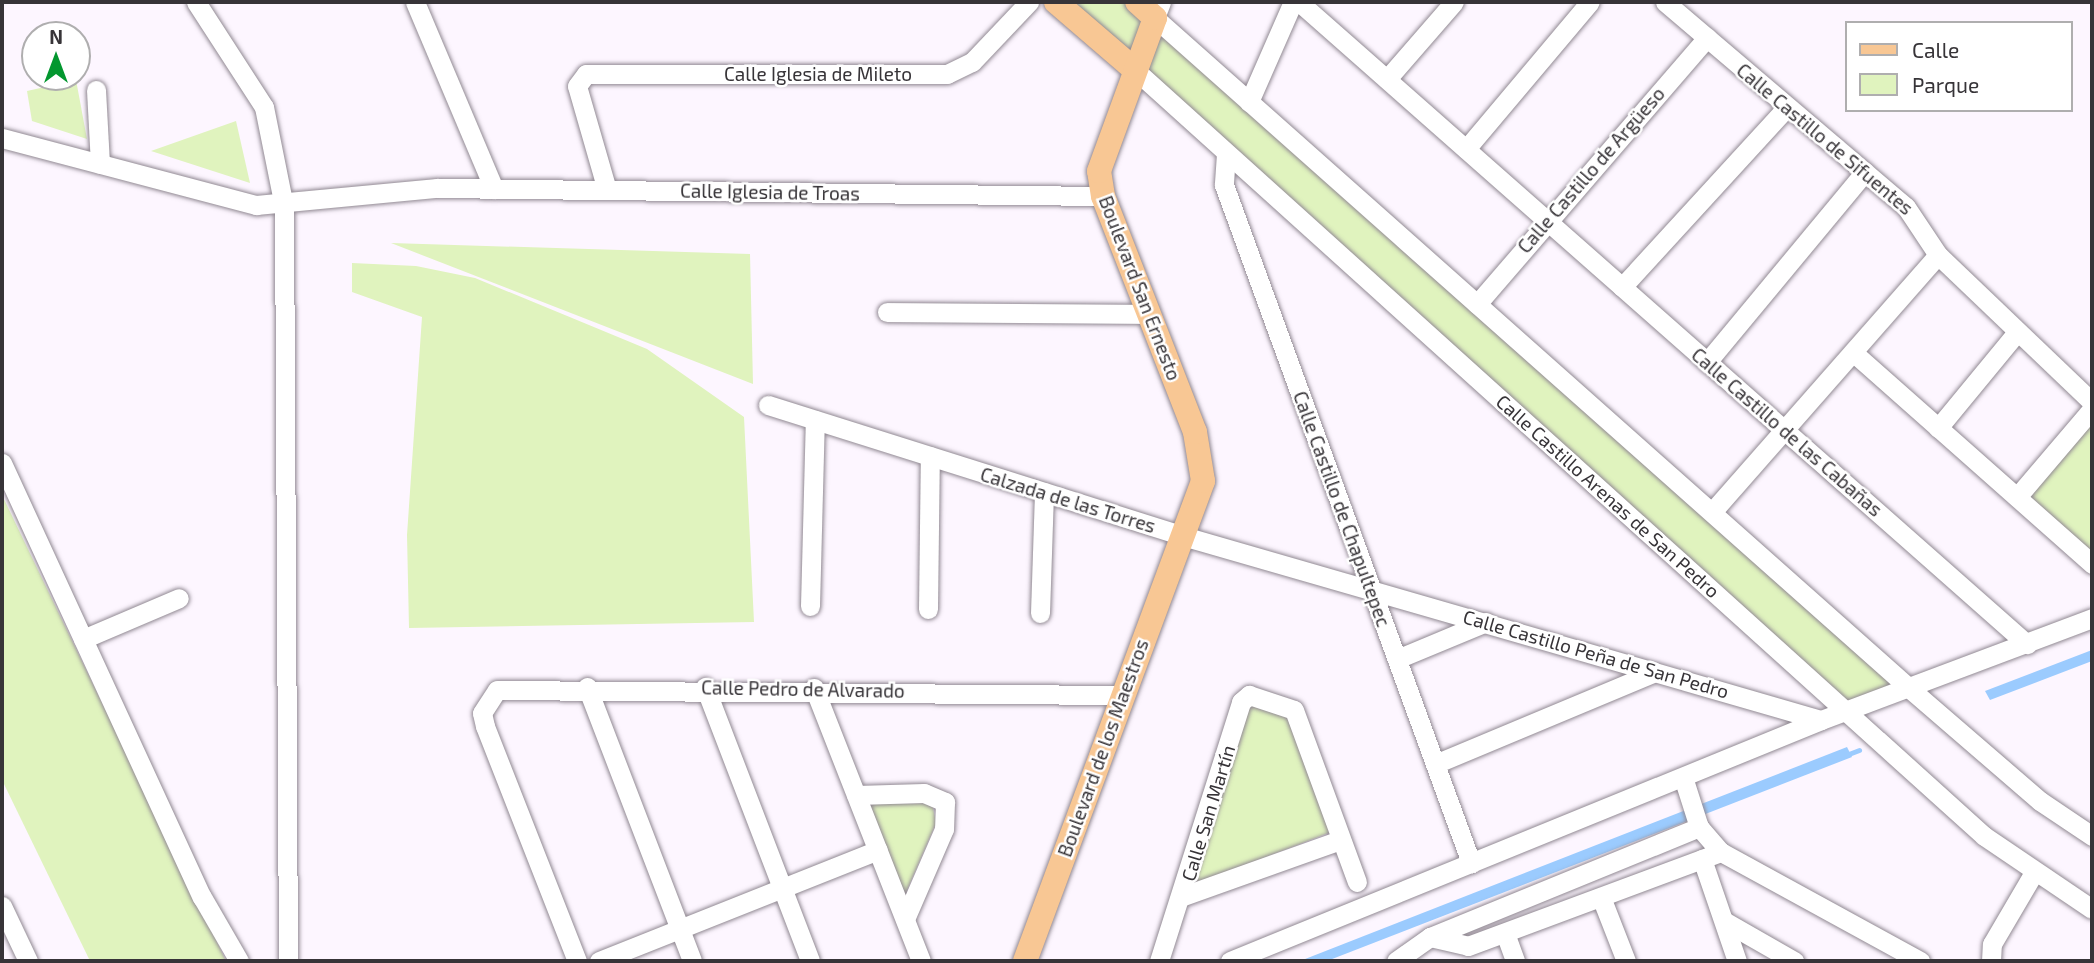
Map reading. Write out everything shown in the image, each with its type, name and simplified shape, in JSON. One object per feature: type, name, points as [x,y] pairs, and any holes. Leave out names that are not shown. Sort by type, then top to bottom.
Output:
[{"type":"main road","points":[[1056,2],[1134,69]]},
{"type":"main road","name":"Boulevard San Ernesto","points":[[1151,7],[1134,69],[1102,150],[1102,196],[1150,314],[1203,460],[1199,501],[1183,536]]},
{"type":"main road","name":"Boulevard de los Maestros","points":[[1025,961],[1183,536]]},
{"type":"street","points":[[196,2],[264,107],[284,206],[288,961]]},
{"type":"street","points":[[415,2],[494,189]]},
{"type":"street","name":"Calle Iglesia de Mileto","points":[[607,190],[579,77],[947,74],[972,62],[1030,2]]},
{"type":"street","points":[[1249,102],[1293,2]]},
{"type":"street","name":"Calle Castillo de las Cabañas","points":[[1299,2],[2027,644]]},
{"type":"street","points":[[1387,79],[1454,2]]},
{"type":"street","points":[[1466,149],[1590,2]]},
{"type":"street","name":"Calle Castillo de Sifuentes","points":[[1665,2],[1923,224],[1938,255],[2092,402]]},
{"type":"street","points":[[1151,7],[1249,102],[1909,688],[2040,801],[2092,836]]},
{"type":"street","name":"Calle Castillo de Argüeso","points":[[1477,304],[1707,38]]},
{"type":"street","name":"Calle Castillo Arenas de San Pedro","points":[[1134,69],[1848,712],[2033,874],[2092,909]]},
{"type":"street","points":[[96,90],[100,164]]},
{"type":"street","points":[[1622,287],[1787,107]]},
{"type":"street","name":"Calle Iglesia de Troas","points":[[2,138],[256,205],[284,206],[360,192],[437,188],[1102,196]]},
{"type":"street","name":"Calle Castillo de Chapultepec","points":[[1226,154],[1224,186],[1471,863]]},
{"type":"street","points":[[1707,362],[1865,172]]},
{"type":"street","points":[[1712,512],[1855,354],[1938,255]]},
{"type":"street","points":[[887,312],[1150,314]]},
{"type":"street","points":[[1938,428],[2017,332]]},
{"type":"street","points":[[1855,354],[2092,564]]},
{"type":"street","name":"Calzada de las Torres","points":[[768,405],[1183,536],[1371,588]]},
{"type":"street","points":[[2017,497],[2092,409]]},
{"type":"street","points":[[810,606],[815,420]]},
{"type":"street","points":[[928,609],[930,456]]},
{"type":"street","points":[[2,463],[202,897],[239,961]]},
{"type":"street","points":[[1040,613],[1044,492]]},
{"type":"street","name":"Calle Castillo Peña de San Pedro","points":[[1371,588],[1821,720]]},
{"type":"street","points":[[83,639],[180,598]]},
{"type":"street","points":[[1230,961],[1821,720],[2092,618]]},
{"type":"street","points":[[1397,659],[1486,622]]},
{"type":"street","points":[[1435,764],[1655,672]]},
{"type":"street","points":[[587,687],[692,961]]},
{"type":"street","name":"Calle Pedro de Alvarado","points":[[577,961],[485,726],[486,699],[510,688],[587,687],[814,688],[1123,695]]},
{"type":"street","points":[[705,687],[810,961]]},
{"type":"street","points":[[814,688],[921,961]]},
{"type":"street","name":"Calle San Martín","points":[[1249,695],[1294,710],[1340,840],[1183,896],[1241,702],[1249,695]]},
{"type":"street","points":[[1683,777],[1695,816],[1721,852],[1920,961]]},
{"type":"street","points":[[856,795],[924,793],[944,802],[944,828],[905,919]]},
{"type":"street","points":[[1396,961],[1430,937],[1695,816]]},
{"type":"street","points":[[1340,840],[1357,882]]},
{"type":"street","points":[[599,961],[878,850]]},
{"type":"street","points":[[1430,937],[1468,946],[1721,852]]},
{"type":"street","points":[[1702,859],[1737,961]]},
{"type":"street","points":[[1991,961],[1997,932],[2033,874]]},
{"type":"street","points":[[1159,961],[1183,896]]},
{"type":"street","points":[[1601,897],[1626,961]]},
{"type":"street","points":[[2,906],[28,961]]},
{"type":"street","points":[[1724,920],[1794,961]]},
{"type":"street","points":[[1505,933],[1515,961]]},
{"type":"green space","points":[[1065,2],[1133,2],[1904,687],[1849,709]]},
{"type":"green space","points":[[27,91],[78,91],[87,139],[32,121]]},
{"type":"green space","points":[[236,121],[250,183],[151,151]]},
{"type":"green space","points":[[391,243],[750,254],[753,384]]},
{"type":"green space","points":[[352,263],[416,266],[475,278],[647,349],[744,417],[754,622],[409,628],[407,535],[422,317],[352,292]]},
{"type":"green space","points":[[2092,411],[2092,563],[2017,497]]},
{"type":"green space","points":[[2,495],[226,961],[90,961],[2,780]]},
{"type":"green space","points":[[1251,700],[1290,714],[1331,832],[1191,886]]},
{"type":"green space","points":[[932,803],[936,823],[904,897],[870,804]]},
{"type":"water","points":[[2092,650],[2092,661],[1990,700],[1985,691]]},
{"type":"water","points":[[1847,747],[1852,757],[1327,961],[1300,961]]},
{"type":"waterway","points":[[1846,755],[1859,750]]}]
